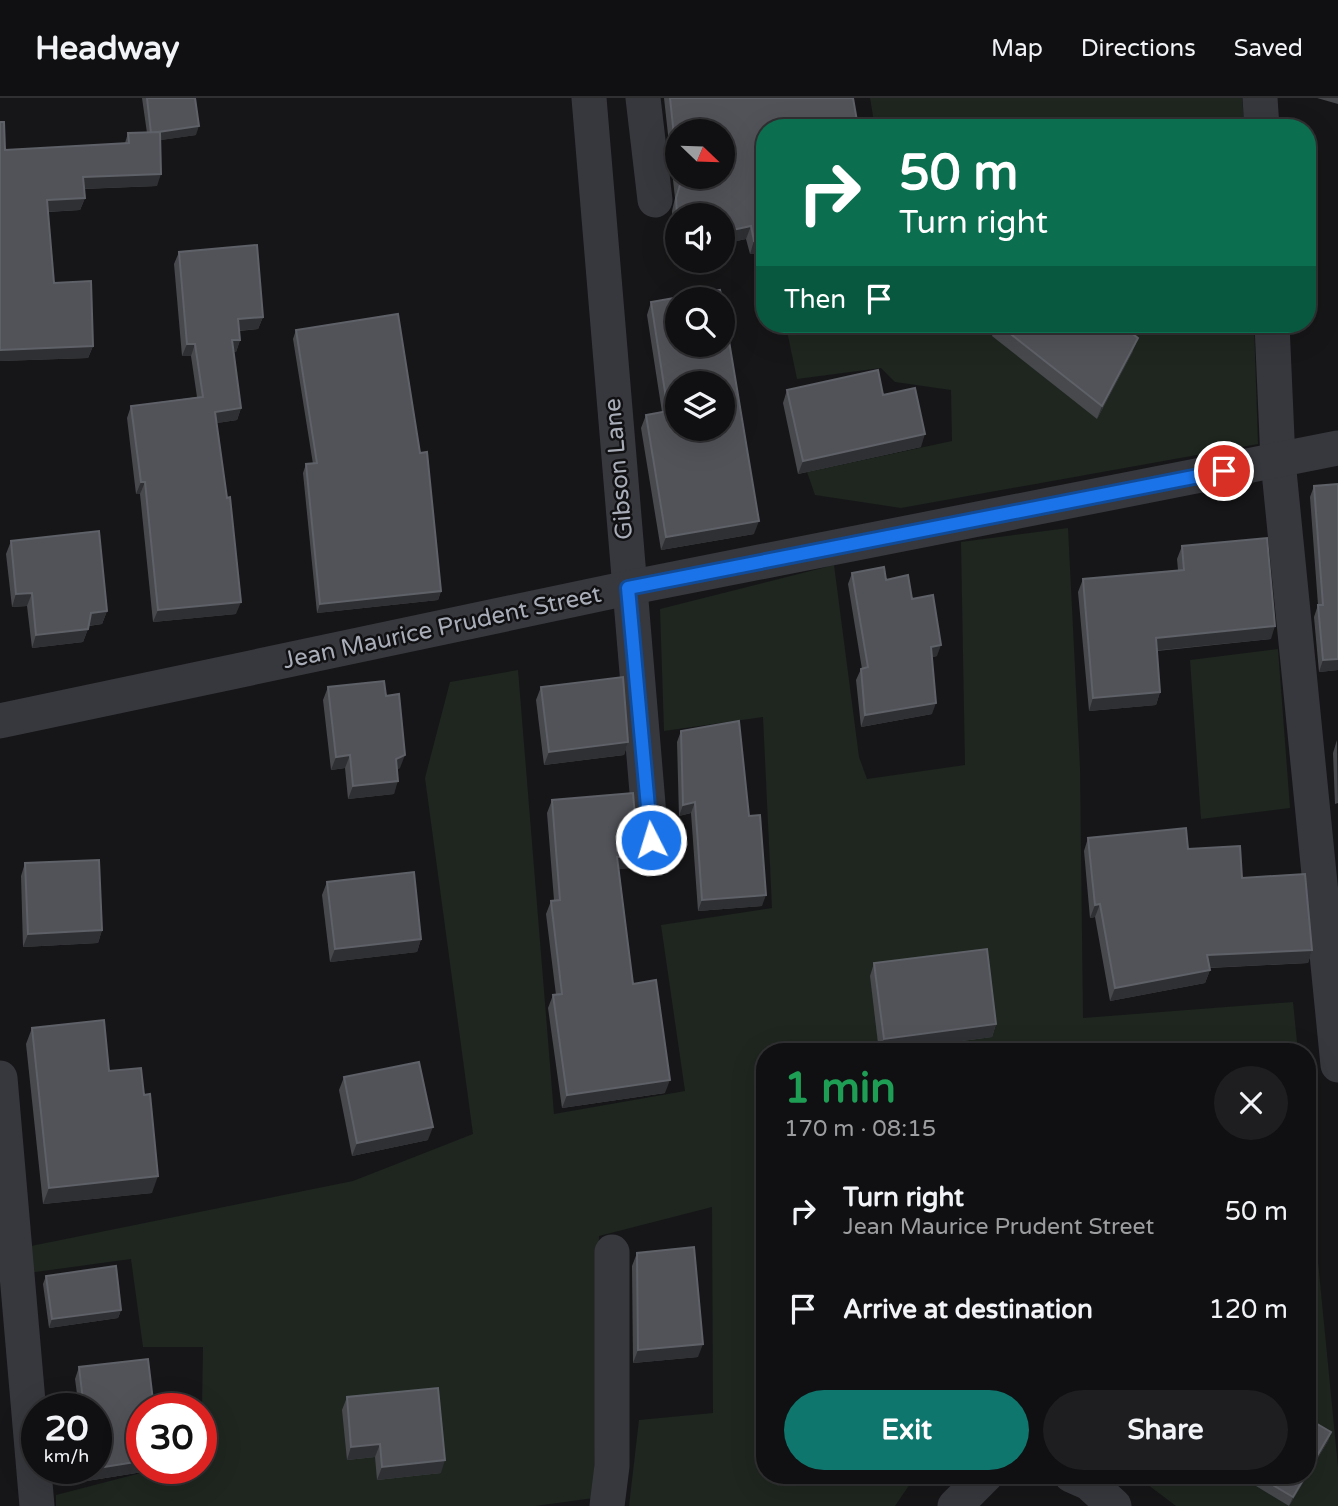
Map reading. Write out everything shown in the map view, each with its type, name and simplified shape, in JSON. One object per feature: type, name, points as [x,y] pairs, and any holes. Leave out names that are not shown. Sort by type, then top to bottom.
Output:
[{"type":"street","name":"Gibson Lane","points":[[589,98],[651,840]]},
{"type":"street","points":[[643,98],[655,200]]},
{"type":"street","points":[[1260,98],[1261,119]]},
{"type":"street","points":[[1272,333],[1278,461],[1338,1065]]},
{"type":"street","name":"Jean Maurice Prudent Street","points":[[0,721],[628,588],[1338,448]]},
{"type":"street","points":[[0,1078],[37,1506]]},
{"type":"street","points":[[607,1506],[612,1466],[612,1252]]},
{"type":"street","points":[[955,1506],[977,1484]]},
{"type":"street","points":[[1090,1484],[1114,1506]]},
{"type":"shaded area","points":[[870,98],[1242,98],[1244,119],[874,119]]},
{"type":"shaded area","points":[[787,333],[1254,333],[1258,444],[901,508],[815,495],[807,472],[952,441],[951,390],[895,382],[881,368],[797,379]]},
{"type":"shaded area","points":[[1068,528],[1080,768],[1083,1018],[1293,1002],[1297,1043],[756,1043],[756,1484],[910,1484],[895,1506],[629,1506],[639,1420],[713,1413],[712,1207],[599,1236],[594,1498],[535,1506],[56,1506],[56,1495],[98,1484],[112,1484],[112,1480],[126,1477],[126,1484],[217,1484],[217,1393],[202,1393],[203,1347],[143,1347],[131,1259],[28,1273],[31,1246],[353,1181],[473,1134],[425,778],[450,682],[518,670],[554,1114],[685,1091],[661,925],[772,908],[763,717],[664,731],[660,609],[834,565],[859,757],[867,779],[965,765],[961,542]]},
{"type":"shaded area","points":[[1278,649],[1290,808],[1201,819],[1190,660]]},
{"type":"shaded area","points":[[1316,1241],[1338,1467],[1338,1506],[1176,1506],[1147,1484],[1316,1484]]},
{"type":"building","points":[[147,98],[195,98],[199,126],[151,133]]},
{"type":"building","points":[[670,98],[853,98],[857,119],[756,119],[756,241],[751,226],[735,229],[735,203],[676,203],[679,189],[735,189],[735,119],[672,119]]},
{"type":"building","points":[[0,122],[4,122],[5,150],[129,143],[128,133],[160,132],[161,174],[83,177],[85,198],[47,200],[54,283],[91,281],[93,346],[0,350]]},
{"type":"building","points":[[257,245],[263,317],[238,319],[240,340],[232,340],[241,408],[215,412],[227,498],[230,497],[241,602],[158,610],[145,482],[141,482],[131,406],[203,397],[195,344],[187,344],[179,252]]},
{"type":"building","points":[[665,300],[665,357],[732,357],[734,371],[665,371],[665,392],[651,302]]},
{"type":"building","points":[[398,314],[420,453],[427,452],[441,591],[320,604],[306,464],[317,463],[296,330]]},
{"type":"building","points":[[1009,333],[1132,333],[1138,338],[1102,406]]},
{"type":"building","points":[[878,370],[883,395],[915,388],[925,434],[803,461],[787,390]]},
{"type":"building","points":[[735,377],[759,521],[666,537],[646,415],[665,412],[665,441],[735,441]]},
{"type":"building","points":[[1338,484],[1338,659],[1323,660],[1318,605],[1323,605],[1314,486]]},
{"type":"building","points":[[99,531],[107,611],[91,613],[88,629],[36,635],[32,593],[16,594],[11,541]]},
{"type":"building","points":[[1267,538],[1275,626],[1156,638],[1160,692],[1093,698],[1083,579],[1184,570],[1182,546]]},
{"type":"building","points":[[884,567],[886,580],[908,575],[912,599],[933,595],[941,645],[931,647],[936,703],[865,715],[861,669],[868,667],[852,573]]},
{"type":"building","points":[[623,677],[628,742],[549,752],[541,687]]},
{"type":"building","points":[[384,681],[386,696],[399,694],[405,755],[396,759],[398,781],[353,786],[350,755],[336,757],[328,687]]},
{"type":"building","points":[[739,721],[749,816],[760,815],[766,895],[702,900],[695,802],[683,805],[681,731]]},
{"type":"building","points":[[633,793],[636,829],[643,842],[644,854],[617,857],[633,984],[656,980],[670,1080],[567,1095],[553,995],[562,994],[551,901],[560,900],[552,800]]},
{"type":"building","points":[[1186,828],[1188,849],[1240,846],[1242,878],[1305,874],[1312,950],[1207,955],[1210,970],[1115,988],[1100,904],[1095,905],[1088,838]]},
{"type":"building","points":[[99,860],[102,930],[28,934],[25,863]]},
{"type":"building","points":[[414,872],[421,939],[335,949],[327,882]]},
{"type":"building","points":[[987,949],[996,1024],[884,1039],[874,963]]},
{"type":"building","points":[[104,1020],[109,1071],[141,1068],[144,1095],[150,1094],[158,1176],[49,1188],[32,1028]]},
{"type":"building","points":[[419,1062],[433,1127],[357,1143],[344,1077]]},
{"type":"building","points":[[694,1247],[703,1344],[638,1350],[637,1253]]},
{"type":"building","points":[[116,1266],[121,1310],[52,1319],[46,1276]]},
{"type":"building","points":[[148,1359],[152,1393],[126,1393],[126,1464],[112,1466],[112,1393],[82,1393],[79,1367]]},
{"type":"building","points":[[438,1388],[445,1460],[382,1467],[380,1444],[351,1447],[347,1397]]},
{"type":"building","points":[[1316,1423],[1331,1432],[1316,1458]]},
{"type":"building","points":[[1271,1484],[1301,1484],[1293,1497]]},
{"type":"route","points":[[651,840],[628,588],[1224,471]]}]
